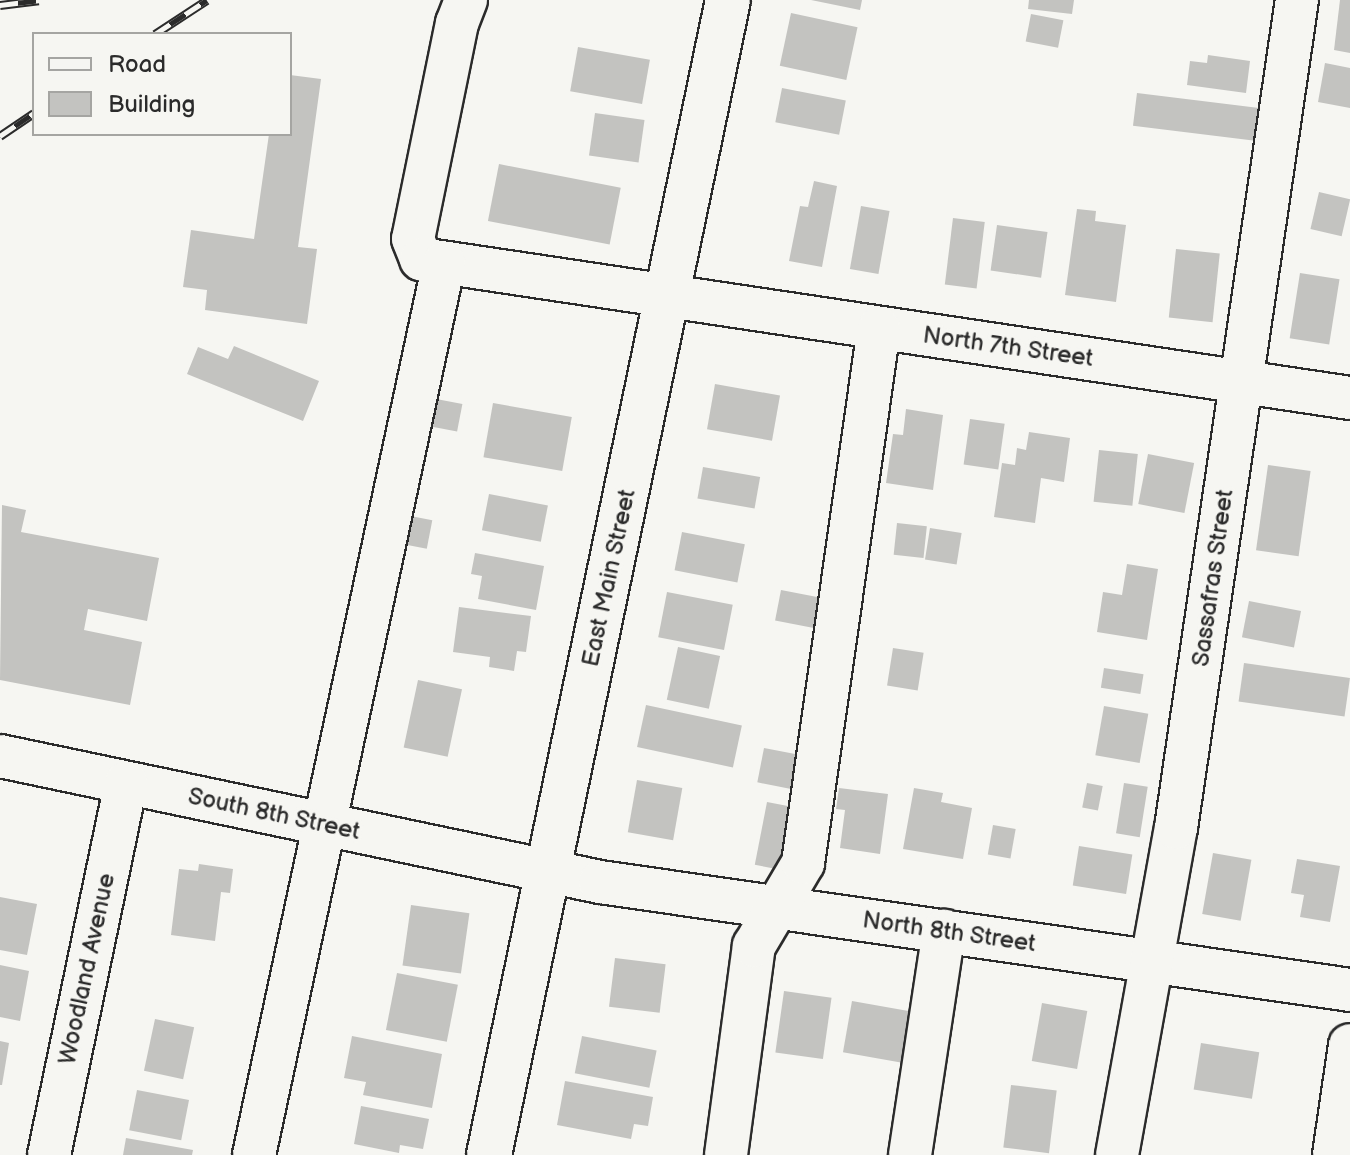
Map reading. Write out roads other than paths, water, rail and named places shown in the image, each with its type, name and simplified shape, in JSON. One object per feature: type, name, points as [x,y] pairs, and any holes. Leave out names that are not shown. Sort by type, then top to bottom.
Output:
[{"type":"highway","name":"East Main Street","points":[[489,1155],[728,0]]},
{"type":"street","points":[[254,1155],[322,824],[444,263],[421,259],[413,239],[457,23],[466,0]]},
{"type":"street","name":"Sassafras Street","points":[[1117,1155],[1176,828],[1297,0]]},
{"type":"street","name":"North 7th Street","points":[[444,263],[1350,398]]},
{"type":"street","points":[[726,1155],[754,946],[803,863],[879,328]]},
{"type":"street","name":"South 8th Street","points":[[0,756],[548,871]]},
{"type":"street","name":"Woodland Avenue","points":[[49,1155],[126,783]]},
{"type":"street","name":"North 8th Street","points":[[548,871],[1350,990]]},
{"type":"street","points":[[910,1155],[944,931]]},
{"type":"street","points":[[1334,1155],[1350,1045]]},
{"type":"railway","points":[[0,5],[39,0]]},
{"type":"railway","points":[[158,32],[207,0]]},
{"type":"railway","points":[[0,136],[32,114]]}]
